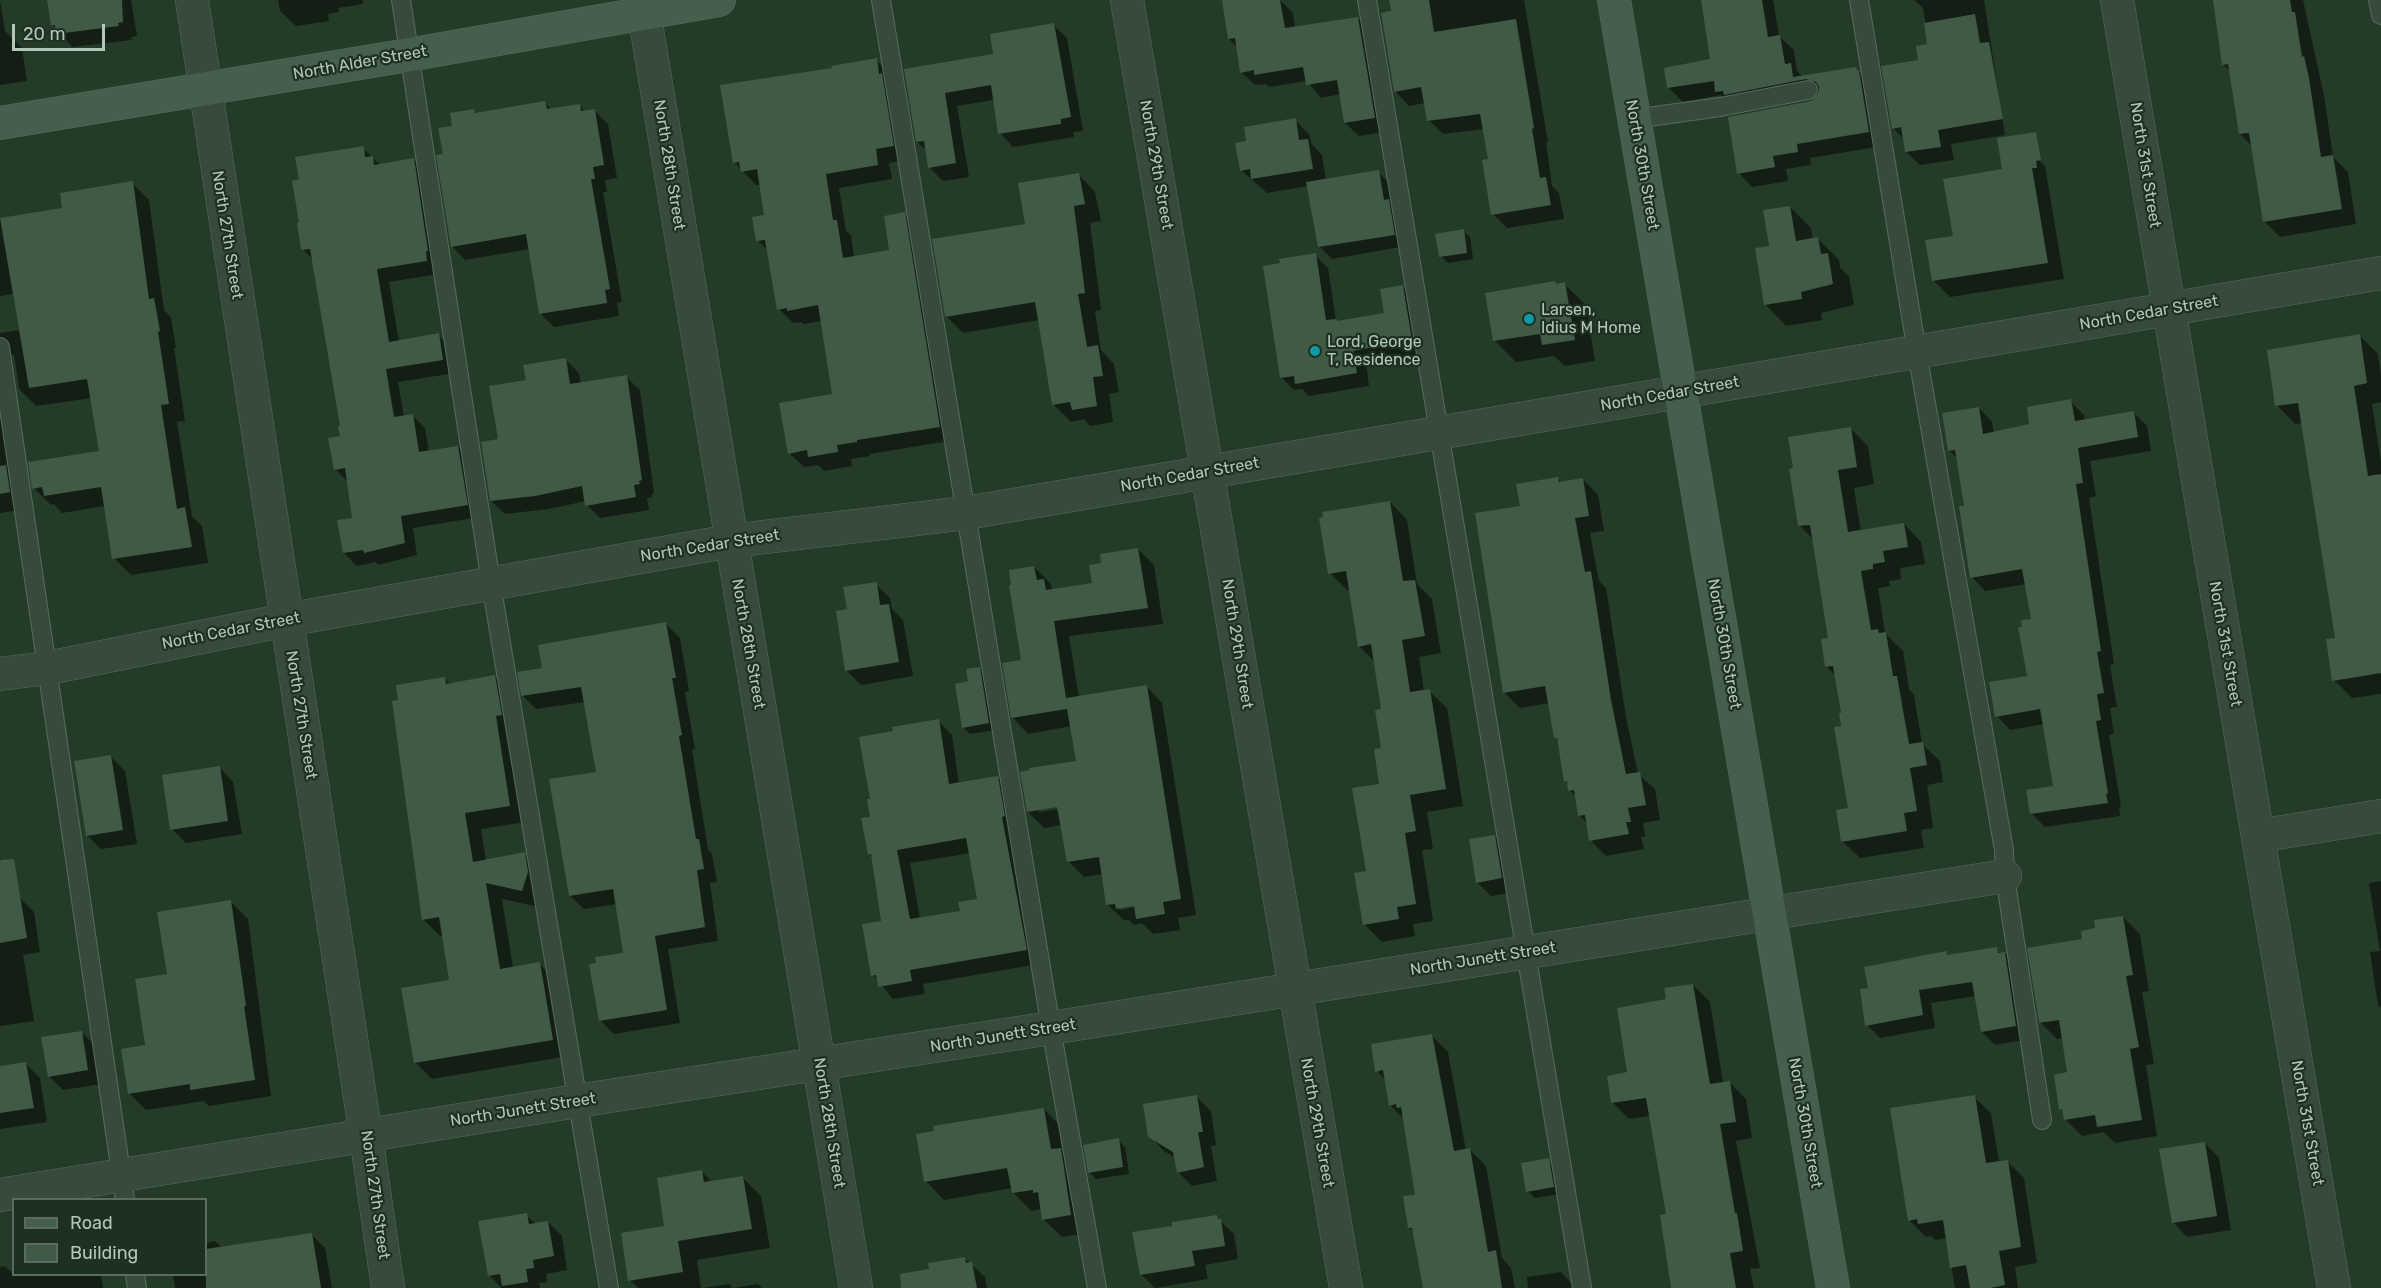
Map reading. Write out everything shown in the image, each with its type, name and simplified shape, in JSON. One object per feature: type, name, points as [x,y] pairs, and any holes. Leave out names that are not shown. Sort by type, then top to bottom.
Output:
[{"type":"main road","name":"North Alder Street","points":[[0,123],[408,55],[643,6],[719,0]]},
{"type":"main road","name":"North 30th Street","points":[[1614,0],[1833,1288]]},
{"type":"street","name":"North 27th Street","points":[[192,0],[388,1288]]},
{"type":"street","name":"North 29th Street","points":[[1127,0],[1346,1288]]},
{"type":"street","name":"North 31st Street","points":[[2118,0],[2334,1288]]},
{"type":"street","name":"North 28th Street","points":[[643,6],[856,1288]]},
{"type":"street","name":"North Cedar Street","points":[[0,674],[48,668],[286,620],[731,541],[966,513],[2381,273]]},
{"type":"street","points":[[2258,836],[2381,816]]},
{"type":"street","name":"North Junett Street","points":[[0,1194],[123,1187],[366,1136],[577,1101],[2006,876]]},
{"type":"lane","points":[[401,0],[491,583],[609,1288]]},
{"type":"lane","points":[[881,0],[1051,1028],[1097,1288]]},
{"type":"lane","points":[[1367,0],[1582,1288]]},
{"type":"lane","points":[[1859,0],[1917,352],[2002,838],[2043,1120]]},
{"type":"lane","points":[[2378,0],[2381,15]]},
{"type":"lane","points":[[1634,119],[1808,90]]},
{"type":"lane","points":[[0,347],[123,1187]]},
{"type":"building","points":[[47,0],[122,0],[123,22],[118,23],[119,26],[56,34],[55,25],[51,25]]},
{"type":"building","points":[[1222,0],[1280,0],[1285,28],[1358,17],[1375,118],[1344,123],[1337,80],[1306,85],[1303,67],[1254,75],[1254,70],[1240,73],[1235,38],[1228,39]]},
{"type":"building","points":[[1389,0],[1429,0],[1434,32],[1516,19],[1540,178],[1546,177],[1551,205],[1491,215],[1482,160],[1488,159],[1480,114],[1427,121],[1421,87],[1394,92],[1381,13],[1391,11]]},
{"type":"building","points":[[1701,0],[1762,0],[1768,37],[1780,35],[1785,64],[1791,63],[1793,77],[1856,67],[1857,71],[1859,70],[1869,132],[1797,144],[1798,152],[1773,156],[1775,167],[1737,174],[1728,117],[1811,101],[1818,94],[1819,87],[1816,82],[1806,79],[1724,95],[1723,91],[1715,92],[1714,81],[1667,88],[1664,68],[1710,59]]},
{"type":"building","points":[[2213,0],[2290,0],[2292,12],[2295,12],[2302,57],[2304,56],[2309,78],[2321,157],[2333,155],[2342,209],[2263,222],[2249,133],[2239,134],[2228,64],[2222,65]]},
{"type":"building","points":[[1975,14],[1980,43],[1989,42],[2003,119],[1938,130],[1941,147],[1905,152],[1901,127],[1892,129],[1881,66],[1918,60],[1916,46],[1927,44],[1924,23]]},
{"type":"building","points":[[1054,23],[1071,117],[1061,119],[1061,124],[998,134],[991,85],[945,93],[956,163],[928,168],[924,141],[916,142],[904,69],[993,54],[990,34]]},
{"type":"building","points":[[877,58],[879,74],[882,73],[894,146],[876,149],[878,165],[826,174],[833,220],[837,220],[843,258],[889,250],[884,216],[905,212],[940,427],[857,440],[857,442],[837,445],[838,452],[808,457],[807,450],[788,454],[779,403],[832,394],[818,305],[787,311],[787,308],[777,310],[765,240],[756,241],[752,217],[764,215],[757,169],[741,172],[739,162],[733,163],[720,85],[832,68],[831,66]]},
{"type":"building","points":[[545,101],[547,109],[580,104],[581,111],[595,109],[604,165],[593,167],[595,179],[591,179],[610,289],[605,290],[607,303],[539,314],[526,234],[451,247],[436,155],[443,154],[438,128],[452,126],[450,113],[474,109],[475,113]]},
{"type":"building","points":[[1296,118],[1299,140],[1308,139],[1313,169],[1251,179],[1250,169],[1240,171],[1235,143],[1246,141],[1244,127]]},
{"type":"building","points":[[2036,132],[2041,160],[2036,161],[2037,168],[2032,168],[2048,263],[1932,281],[1925,240],[1953,236],[1943,179],[2002,169],[1997,138]]},
{"type":"building","points":[[364,146],[365,157],[373,156],[374,165],[414,158],[428,251],[426,251],[427,261],[377,269],[389,342],[439,333],[443,360],[386,369],[394,417],[413,414],[419,452],[458,446],[468,505],[401,516],[405,543],[364,553],[363,550],[343,553],[337,520],[352,518],[345,468],[334,470],[328,438],[340,436],[338,426],[340,426],[310,249],[301,250],[292,181],[299,179],[295,157]]},
{"type":"building","points":[[1379,170],[1384,200],[1389,199],[1395,235],[1318,247],[1306,182]]},
{"type":"building","points":[[1079,173],[1085,204],[1074,206],[1085,293],[1078,294],[1087,347],[1098,345],[1103,376],[1093,377],[1097,406],[1072,410],[1070,402],[1052,405],[1035,302],[945,317],[932,239],[1025,224],[1018,183]]},
{"type":"building","points":[[133,181],[149,299],[154,298],[160,331],[158,332],[169,404],[161,405],[177,509],[185,507],[192,547],[112,559],[101,487],[44,496],[42,487],[32,489],[28,462],[99,451],[87,379],[29,388],[0,218],[62,208],[60,193]]},
{"type":"building","points":[[1790,206],[1796,241],[1818,237],[1821,254],[1828,253],[1833,284],[1801,292],[1802,299],[1764,305],[1755,248],[1769,246],[1763,210]]},
{"type":"building","points":[[1464,229],[1467,253],[1439,257],[1435,234]]},
{"type":"building","points":[[1316,253],[1326,320],[1337,319],[1337,321],[1384,313],[1380,289],[1403,285],[1412,340],[1353,351],[1357,373],[1295,384],[1294,376],[1280,378],[1263,266],[1280,263],[1279,259]]},
{"type":"building","name":"Larsen, Idius M Home","points":[[1555,281],[1556,284],[1565,282],[1575,340],[1542,345],[1540,334],[1493,341],[1485,293]]},
{"type":"building","points":[[2360,334],[2367,383],[2354,386],[2368,476],[2381,474],[2381,673],[2332,681],[2326,639],[2335,638],[2298,403],[2275,406],[2267,350]]},
{"type":"building","points":[[566,358],[570,384],[627,375],[642,480],[639,481],[640,484],[634,485],[636,497],[585,506],[582,486],[535,496],[490,501],[481,442],[498,439],[489,386],[526,380],[523,365]]},
{"type":"building","points":[[2071,399],[2075,421],[2134,411],[2138,437],[2078,448],[2083,483],[2076,484],[2101,651],[2097,652],[2104,693],[2097,694],[2101,720],[2096,721],[2108,803],[2030,814],[2026,790],[2053,786],[2040,709],[1995,717],[1989,682],[2027,676],[2018,627],[2022,627],[2021,620],[2031,619],[2022,569],[1970,578],[1959,506],[1964,506],[1955,450],[1948,451],[1942,413],[1979,407],[1983,434],[2029,424],[2027,407]]},
{"type":"building","points":[[1851,427],[1857,467],[1838,470],[1848,532],[1904,523],[1908,547],[1883,551],[1885,562],[1873,564],[1873,569],[1861,571],[1871,630],[1878,629],[1879,633],[1886,632],[1893,676],[1897,676],[1909,744],[1923,742],[1927,765],[1910,768],[1917,811],[1904,813],[1907,831],[1841,842],[1836,810],[1848,808],[1834,727],[1841,726],[1839,713],[1841,713],[1833,666],[1825,667],[1821,639],[1828,638],[1810,525],[1798,526],[1789,469],[1793,468],[1788,437]]},
{"type":"building","points":[[6,465],[10,492],[0,494],[0,466]]},
{"type":"building","points":[[1558,477],[1559,482],[1583,478],[1589,516],[1575,518],[1585,572],[1591,571],[1611,700],[1626,774],[1640,772],[1646,805],[1628,808],[1631,822],[1626,822],[1629,834],[1589,841],[1585,815],[1578,816],[1574,790],[1568,791],[1567,781],[1564,782],[1545,686],[1503,693],[1475,513],[1520,506],[1516,484]]},
{"type":"building","points":[[1390,501],[1403,581],[1415,580],[1425,636],[1402,640],[1410,692],[1430,689],[1446,789],[1410,795],[1416,831],[1405,833],[1416,904],[1397,907],[1399,919],[1363,925],[1354,873],[1366,871],[1352,788],[1379,784],[1374,749],[1381,748],[1375,710],[1381,709],[1371,644],[1358,647],[1346,571],[1328,574],[1319,518],[1323,517],[1322,512]]},
{"type":"building","points":[[1138,548],[1148,608],[1054,621],[1066,698],[1147,685],[1181,899],[1163,902],[1165,914],[1136,919],[1134,906],[1116,909],[1115,904],[1106,905],[1099,857],[1067,862],[1057,807],[1027,812],[1020,772],[1029,770],[1029,768],[1076,761],[1067,709],[1011,718],[1002,663],[1021,660],[1009,585],[1011,585],[1009,570],[1034,566],[1037,580],[1044,579],[1046,590],[1092,583],[1089,565],[1101,563],[1100,554]]},
{"type":"building","points":[[877,582],[880,605],[889,604],[899,662],[845,671],[836,611],[847,609],[843,587]]},
{"type":"building","points":[[666,622],[676,678],[672,678],[682,735],[679,736],[696,839],[699,839],[704,869],[697,870],[705,927],[655,936],[667,1010],[599,1021],[589,964],[596,963],[595,957],[623,953],[613,889],[569,896],[549,779],[596,772],[581,687],[521,696],[517,672],[542,668],[538,645]]},
{"type":"building","points":[[980,667],[989,723],[962,728],[955,684],[968,681],[966,669]]},
{"type":"building","points":[[495,675],[502,715],[496,716],[510,806],[465,813],[473,862],[525,852],[528,872],[522,891],[486,883],[500,969],[540,962],[553,1040],[414,1063],[401,988],[449,980],[439,917],[422,920],[392,701],[398,700],[396,685],[445,677],[446,684]]},
{"type":"building","points":[[939,719],[949,784],[998,776],[1005,816],[1002,817],[1027,950],[910,970],[912,981],[878,987],[876,975],[871,976],[862,924],[881,921],[871,854],[868,855],[861,818],[870,817],[867,799],[870,799],[859,737],[893,731],[892,727]],"holes":[[[966,838],[977,899],[958,902],[960,911],[910,919],[897,850]]]},
{"type":"building","points":[[111,755],[123,830],[86,836],[74,761]]},
{"type":"building","points":[[220,766],[228,821],[170,830],[162,775]]},
{"type":"building","points":[[1495,835],[1502,878],[1476,883],[1469,839]]},
{"type":"building","points":[[14,859],[27,938],[0,943],[0,860]]},
{"type":"building","points":[[231,900],[255,1080],[190,1090],[190,1084],[128,1094],[121,1049],[145,1045],[135,979],[167,974],[157,912]]},
{"type":"building","points":[[2123,916],[2133,975],[2126,976],[2139,1047],[2130,1049],[2142,1120],[2097,1127],[2095,1115],[2064,1120],[2062,1109],[2059,1110],[2054,1075],[2067,1072],[2059,1020],[2039,1023],[2027,948],[2082,939],[2081,931],[2095,928],[2094,920]]},
{"type":"building","points":[[1997,947],[1998,953],[2005,952],[2016,1026],[1981,1032],[1972,982],[1919,990],[1923,1015],[1865,1026],[1860,989],[1868,988],[1864,967],[1946,951],[1947,955]]},
{"type":"building","points":[[1693,984],[1710,1084],[1730,1081],[1736,1122],[1720,1124],[1743,1251],[1730,1253],[1736,1288],[1671,1288],[1660,1215],[1666,1214],[1646,1098],[1611,1103],[1607,1076],[1627,1072],[1617,1008],[1666,999],[1664,988]]},
{"type":"building","points":[[82,1031],[88,1070],[48,1077],[41,1037]]},
{"type":"building","points":[[1432,1034],[1454,1151],[1470,1148],[1488,1252],[1496,1250],[1502,1288],[1423,1288],[1412,1228],[1408,1228],[1403,1196],[1415,1195],[1401,1107],[1397,1108],[1396,1104],[1389,1106],[1383,1070],[1375,1072],[1371,1044]]},
{"type":"building","points":[[26,1062],[34,1108],[0,1113],[0,1066]]},
{"type":"building","points":[[1197,1095],[1203,1132],[1198,1132],[1204,1167],[1177,1173],[1173,1152],[1148,1137],[1143,1104]]},
{"type":"building","points":[[1975,1095],[1986,1163],[2008,1160],[2021,1247],[1999,1251],[2005,1285],[1990,1288],[1970,1288],[1966,1265],[1950,1268],[1943,1220],[1918,1224],[1917,1219],[1908,1221],[1890,1108]]},
{"type":"building","points":[[1044,1108],[1051,1149],[1061,1148],[1071,1215],[1042,1220],[1038,1192],[1033,1193],[1033,1190],[1012,1193],[1007,1168],[924,1182],[916,1134],[934,1131],[933,1126]]},
{"type":"building","points":[[1119,1138],[1123,1167],[1088,1173],[1083,1145]]},
{"type":"building","points":[[2205,1142],[2217,1216],[2172,1223],[2159,1149]]},
{"type":"building","points":[[1549,1158],[1554,1187],[1526,1192],[1521,1163]]},
{"type":"building","points":[[702,1170],[704,1182],[743,1176],[752,1229],[678,1241],[683,1272],[628,1281],[621,1233],[664,1226],[657,1178]]},
{"type":"building","points":[[527,1213],[529,1224],[548,1221],[554,1256],[533,1260],[534,1268],[526,1269],[528,1282],[502,1286],[500,1274],[488,1276],[478,1221]]},
{"type":"building","points":[[1217,1215],[1218,1219],[1221,1219],[1225,1246],[1192,1251],[1195,1266],[1140,1275],[1132,1232],[1172,1226],[1172,1222]]},
{"type":"building","points":[[312,1233],[321,1288],[206,1288],[207,1249]]},
{"type":"building","points":[[965,1257],[966,1263],[972,1262],[977,1288],[901,1288],[900,1274],[929,1269],[928,1263]]},
{"type":"place","name":"Larsen, Idius M Home","points":[[1529,319]]},
{"type":"place","name":"Lord, George T, Residence","points":[[1315,351]]}]
